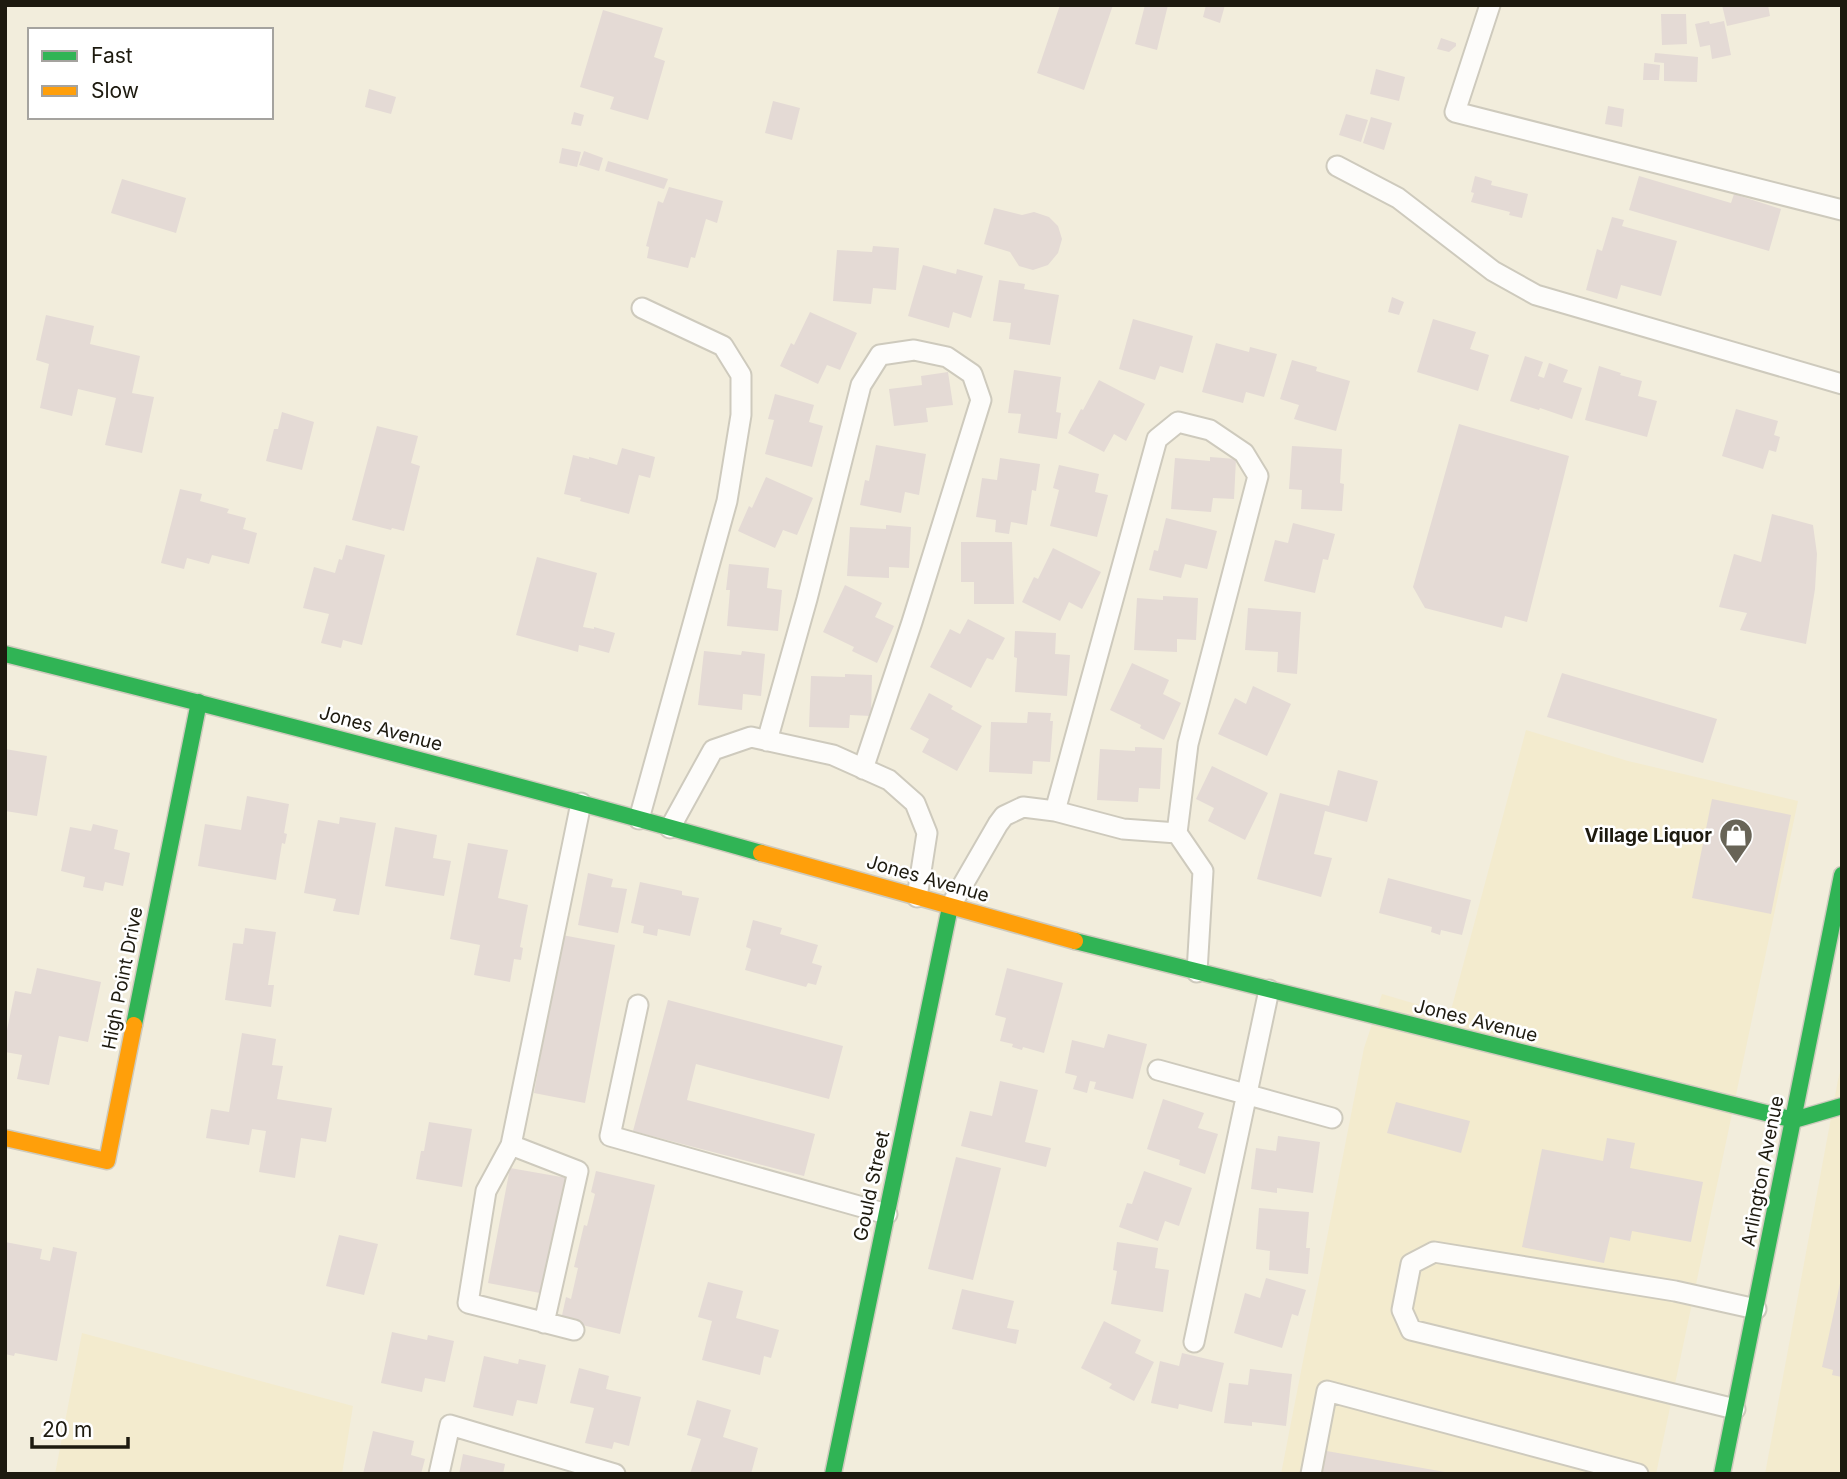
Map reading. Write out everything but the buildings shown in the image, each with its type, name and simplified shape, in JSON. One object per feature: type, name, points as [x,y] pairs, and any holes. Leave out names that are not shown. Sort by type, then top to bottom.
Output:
[{"type":"street","name":"Jones Avenue","points":[[5,654],[199,702],[581,803],[1097,947],[1794,1120]]},
{"type":"street","name":"High Point Drive","points":[[5,1138],[107,1161],[199,702]]},
{"type":"street","name":"Arlington Avenue","points":[[1722,1474],[1842,875]]},
{"type":"street","name":"Gould Street","points":[[833,1474],[950,907]]},
{"type":"street","points":[[1794,1120],[1842,1106]]},
{"type":"lane","points":[[1490,5],[1455,112],[1842,210]]},
{"type":"lane","points":[[1337,166],[1398,198],[1493,271],[1536,295],[1842,384]]},
{"type":"lane","points":[[639,819],[727,501],[741,415],[741,375],[723,345],[642,308]]},
{"type":"lane","points":[[767,741],[807,599],[861,384],[880,355],[914,350],[947,357],[972,374],[981,400],[863,769]]},
{"type":"lane","points":[[1055,811],[1157,439],[1178,422],[1210,430],[1244,453],[1258,476],[1188,744],[1177,833],[1203,871],[1197,972]]},
{"type":"lane","points":[[670,828],[713,750],[751,737],[833,755],[889,780],[915,803],[927,833],[917,897]]},
{"type":"lane","points":[[574,1330],[468,1303],[486,1191],[511,1146],[581,803]]},
{"type":"lane","points":[[950,907],[1004,816],[1023,807],[1055,811],[1123,829],[1177,833]]},
{"type":"lane","points":[[1194,1342],[1269,990]]},
{"type":"lane","points":[[638,1005],[610,1136],[887,1214]]},
{"type":"lane","points":[[1158,1070],[1332,1118]]},
{"type":"lane","points":[[511,1146],[578,1171],[544,1323]]},
{"type":"lane","points":[[1735,1409],[1410,1330],[1402,1310],[1411,1264],[1434,1252],[1675,1292],[1756,1309]]},
{"type":"lane","points":[[1311,1474],[1326,1391],[1638,1474]]},
{"type":"lane","points":[[439,1474],[450,1425],[615,1474]]},
{"type":"shaded area","points":[[1526,730],[1628,761],[1798,801],[1656,1474],[1281,1474],[1364,1048],[1382,994],[1450,1014]]},
{"type":"shaded area","points":[[1842,1064],[1842,1474],[1765,1474],[1838,1080]]},
{"type":"shaded area","points":[[82,1333],[353,1406],[342,1474],[55,1474]]},
{"type":"traffic: fast","points":[[5,654],[384,750],[761,853]]},
{"type":"traffic: fast","points":[[134,1025],[199,702]]},
{"type":"traffic: fast","points":[[1722,1474],[1842,875]]},
{"type":"traffic: fast","points":[[833,1474],[950,907]]},
{"type":"traffic: fast","points":[[1075,941],[1794,1120],[1842,1106]]},
{"type":"traffic: slow","points":[[761,853],[1075,941]]},
{"type":"traffic: slow","points":[[5,1138],[107,1161],[134,1025]]},
{"type":"place","name":"Village Liquor","points":[[1736,865]]}]
